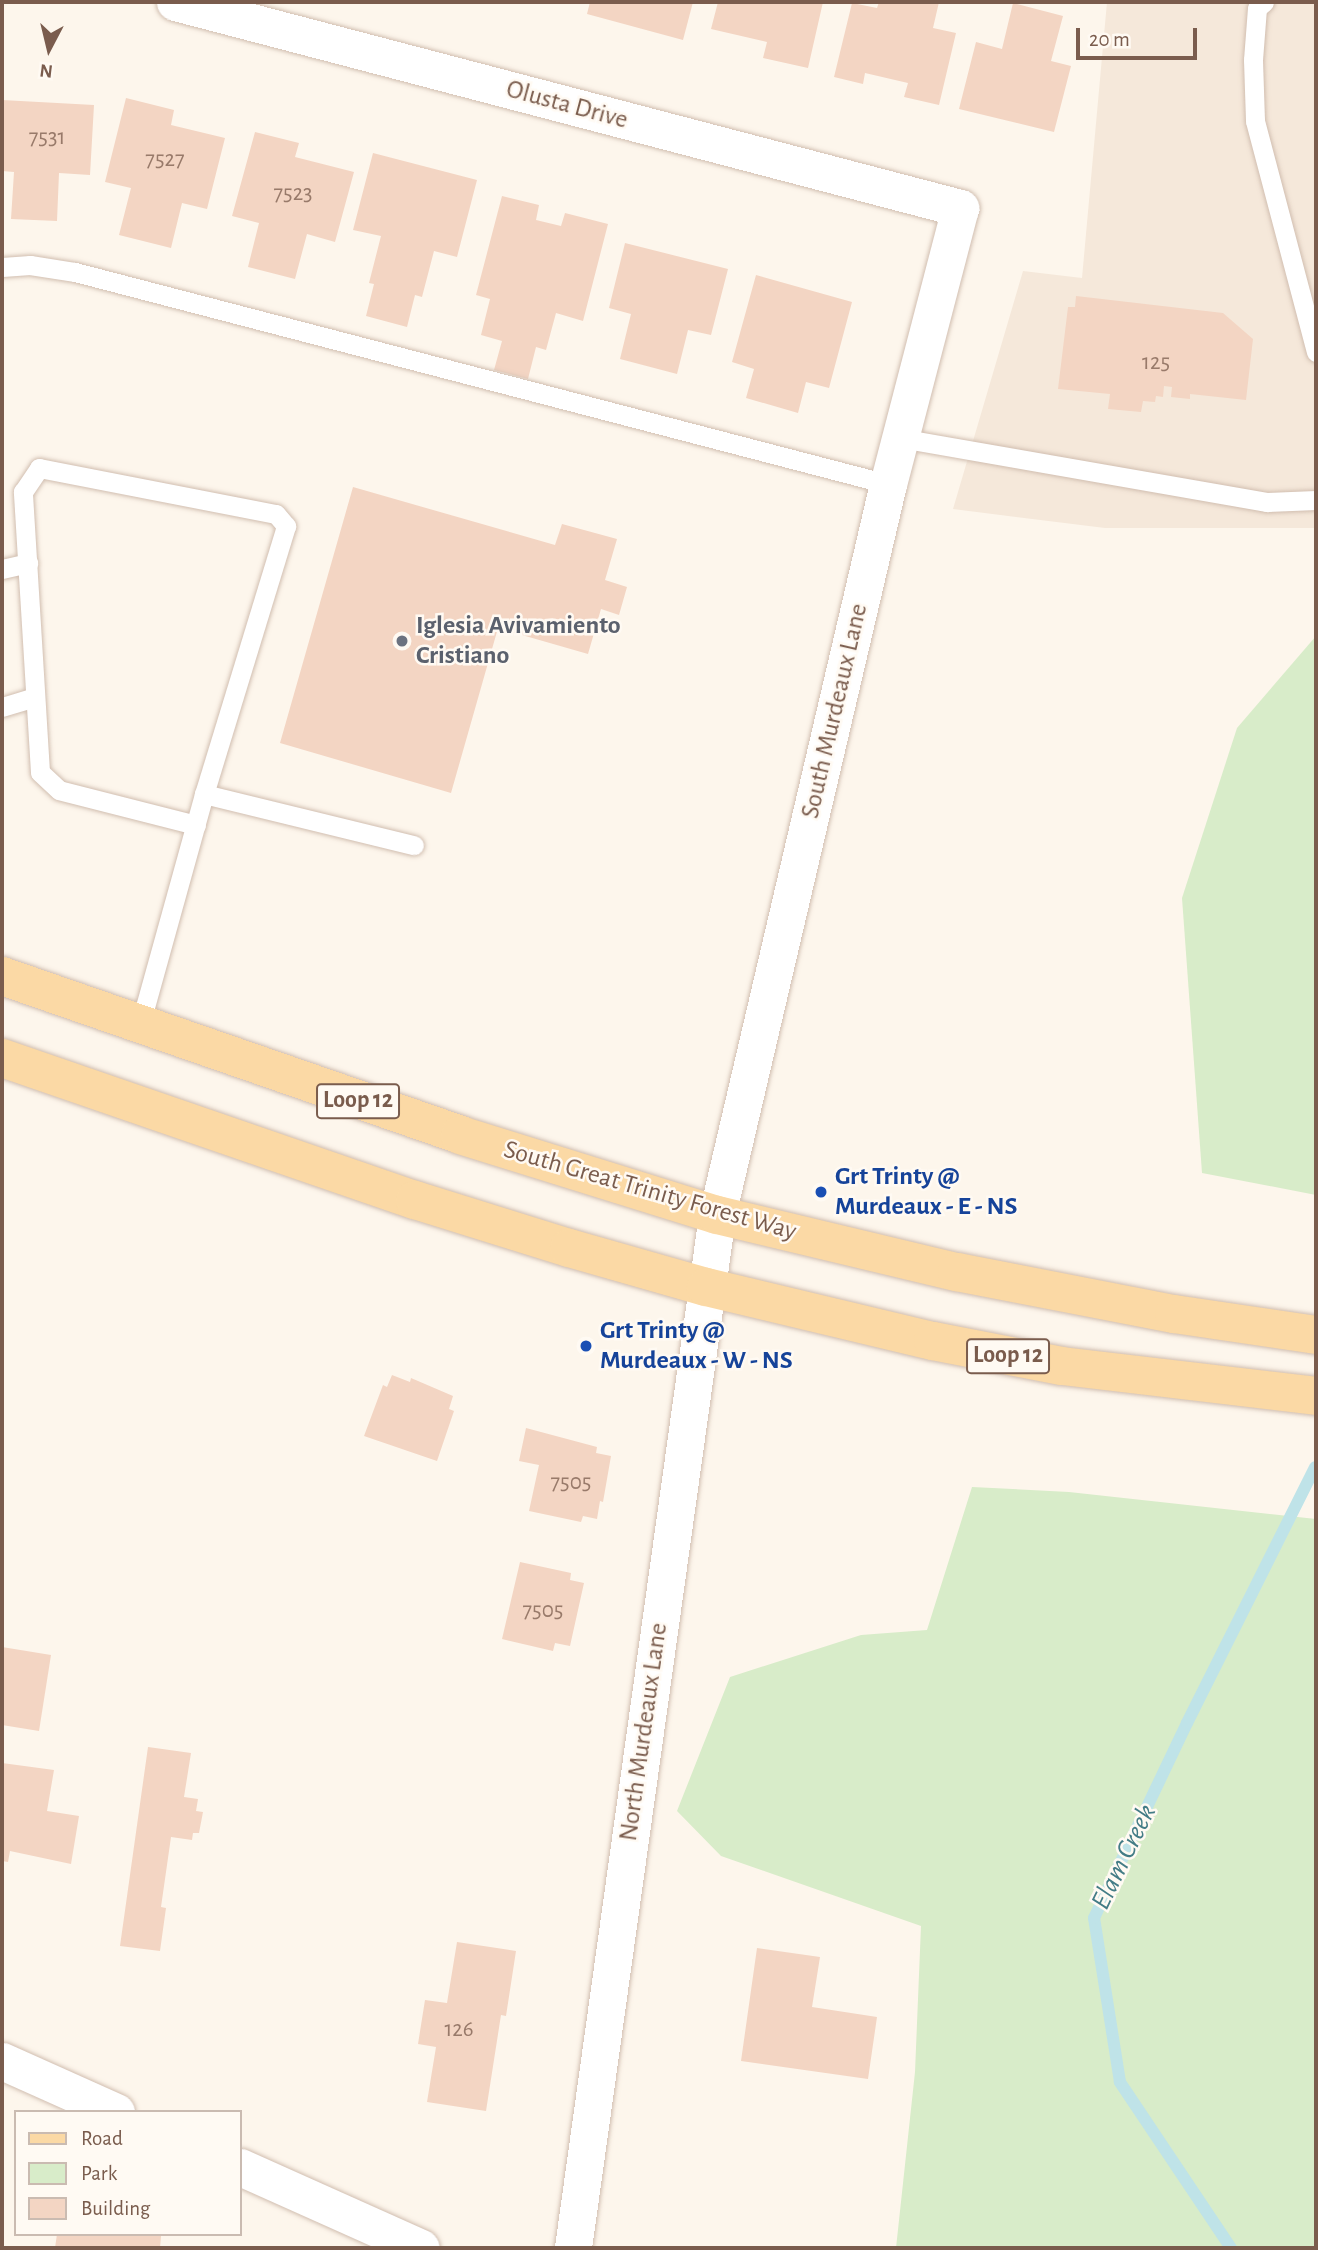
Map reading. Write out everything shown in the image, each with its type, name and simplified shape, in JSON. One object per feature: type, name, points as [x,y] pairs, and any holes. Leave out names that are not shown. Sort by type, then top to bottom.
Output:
[{"type":"main road","name":"South Great Trinity Forest Way","points":[[2,976],[460,1135],[717,1215],[957,1272],[1174,1314],[1316,1335]]},
{"type":"main road","name":"Loop 12","points":[[2,1058],[415,1200],[706,1287],[933,1341],[1062,1366],[1316,1396]]},
{"type":"street","name":"Olusta Drive","points":[[175,2],[960,208]]},
{"type":"street","name":"South Murdeaux Lane","points":[[717,1215],[888,484],[960,208]]},
{"type":"street","name":"North Murdeaux Lane","points":[[573,2248],[717,1215]]},
{"type":"street","points":[[2,2060],[112,2110]]},
{"type":"street","points":[[242,2168],[421,2248]]},
{"type":"lane","points":[[1264,2],[1257,8],[1253,60],[1255,121],[1316,352]]},
{"type":"lane","points":[[2,267],[30,265],[75,272],[888,484]]},
{"type":"lane","points":[[900,438],[1267,502],[1316,500]]},
{"type":"lane","points":[[140,1025],[196,825],[204,794],[286,526],[276,514],[39,468],[23,492],[40,772],[59,790],[196,825]]},
{"type":"lane","points":[[2,569],[28,563]]},
{"type":"lane","points":[[2,707],[35,696]]},
{"type":"lane","points":[[204,794],[414,845]]},
{"type":"shaded area","points":[[1107,2],[1316,2],[1316,528],[1105,528],[953,509],[1023,271],[1082,278]]},
{"type":"green space","points":[[1316,636],[1316,1195],[1202,1173],[1182,898],[1237,728]]},
{"type":"green space","points":[[972,1487],[1069,1492],[1316,1519],[1316,2248],[896,2248],[915,2072],[921,1926],[721,1856],[677,1811],[730,1677],[861,1635],[927,1630]]},
{"type":"building","points":[[590,2],[693,2],[683,40],[587,14]]},
{"type":"building","points":[[718,2],[823,2],[808,68],[763,58],[767,42],[711,29]]},
{"type":"building","points":[[879,2],[939,2],[933,28],[956,33],[939,105],[904,97],[908,83],[865,73],[863,84],[834,77],[852,3],[877,8]]},
{"type":"building","points":[[1013,3],[1063,16],[1051,61],[1071,66],[1054,132],[959,109],[976,42],[1002,49]]},
{"type":"building","points":[[126,98],[174,110],[171,125],[225,138],[207,209],[182,203],[171,248],[119,235],[131,188],[105,182]]},
{"type":"building","points":[[2,100],[94,105],[90,175],[59,173],[57,221],[11,219],[14,172],[2,171]]},
{"type":"building","points":[[255,132],[299,143],[295,157],[354,172],[335,242],[307,234],[295,279],[248,267],[259,223],[232,216]]},
{"type":"building","points":[[373,153],[477,180],[457,257],[434,251],[422,297],[415,295],[407,327],[366,316],[374,284],[369,283],[381,236],[353,230]]},
{"type":"building","points":[[502,196],[539,205],[536,220],[561,226],[565,213],[608,224],[583,321],[556,313],[546,350],[536,347],[528,379],[494,370],[502,341],[481,335],[490,299],[476,295]]},
{"type":"building","points":[[625,243],[728,269],[711,335],[688,330],[677,374],[620,359],[631,314],[609,308]]},
{"type":"building","points":[[756,275],[852,302],[829,388],[806,382],[798,413],[746,398],[754,369],[732,362]]},
{"type":"building","points":[[1076,296],[1223,313],[1253,339],[1246,400],[1190,394],[1190,399],[1171,397],[1172,387],[1164,386],[1163,397],[1156,396],[1155,402],[1143,401],[1141,412],[1108,409],[1110,394],[1058,389],[1068,307],[1075,307]]},
{"type":"building","name":"Iglesia Avivamiento Cristiano","points":[[353,487],[555,545],[562,524],[617,539],[605,580],[627,587],[619,615],[601,609],[588,654],[498,628],[451,793],[280,743]]},
{"type":"building","points":[[392,1375],[410,1382],[411,1378],[453,1396],[449,1409],[454,1411],[437,1461],[364,1436],[383,1385],[387,1387]]},
{"type":"building","points":[[526,1428],[597,1447],[596,1453],[611,1456],[603,1502],[600,1501],[597,1519],[583,1516],[581,1522],[529,1511],[539,1465],[519,1461]]},
{"type":"building","points":[[520,1562],[571,1573],[570,1580],[584,1583],[570,1646],[555,1643],[553,1651],[502,1639]]},
{"type":"building","points":[[2,1647],[51,1655],[39,1731],[2,1725]]},
{"type":"building","points":[[148,1747],[191,1753],[184,1797],[198,1799],[196,1811],[203,1812],[199,1833],[193,1833],[192,1840],[171,1837],[161,1907],[166,1908],[160,1951],[120,1946]]},
{"type":"building","points":[[2,1763],[54,1770],[47,1811],[79,1816],[71,1864],[10,1851],[8,1862],[2,1861]]},
{"type":"building","points":[[457,1942],[516,1951],[506,2016],[501,2015],[486,2111],[427,2102],[436,2047],[418,2044],[425,2000],[447,2003]]},
{"type":"building","points":[[757,1948],[820,1957],[812,2007],[877,2017],[868,2079],[741,2061]]},
{"type":"building","points":[[57,2236],[161,2236],[160,2248],[55,2248]]},
{"type":"waterway","name":"Elam Creek","points":[[1231,2248],[1120,2082],[1094,1918],[1187,1723],[1315,1467]]},
{"type":"place","name":"Iglesia Avivamiento Cristiano","points":[[402,641]]},
{"type":"place","name":"Grt Trinty @ Murdeaux - E - NS","points":[[821,1192]]},
{"type":"place","name":"Grt Trinty @ Murdeaux - W - NS","points":[[586,1346]]}]
